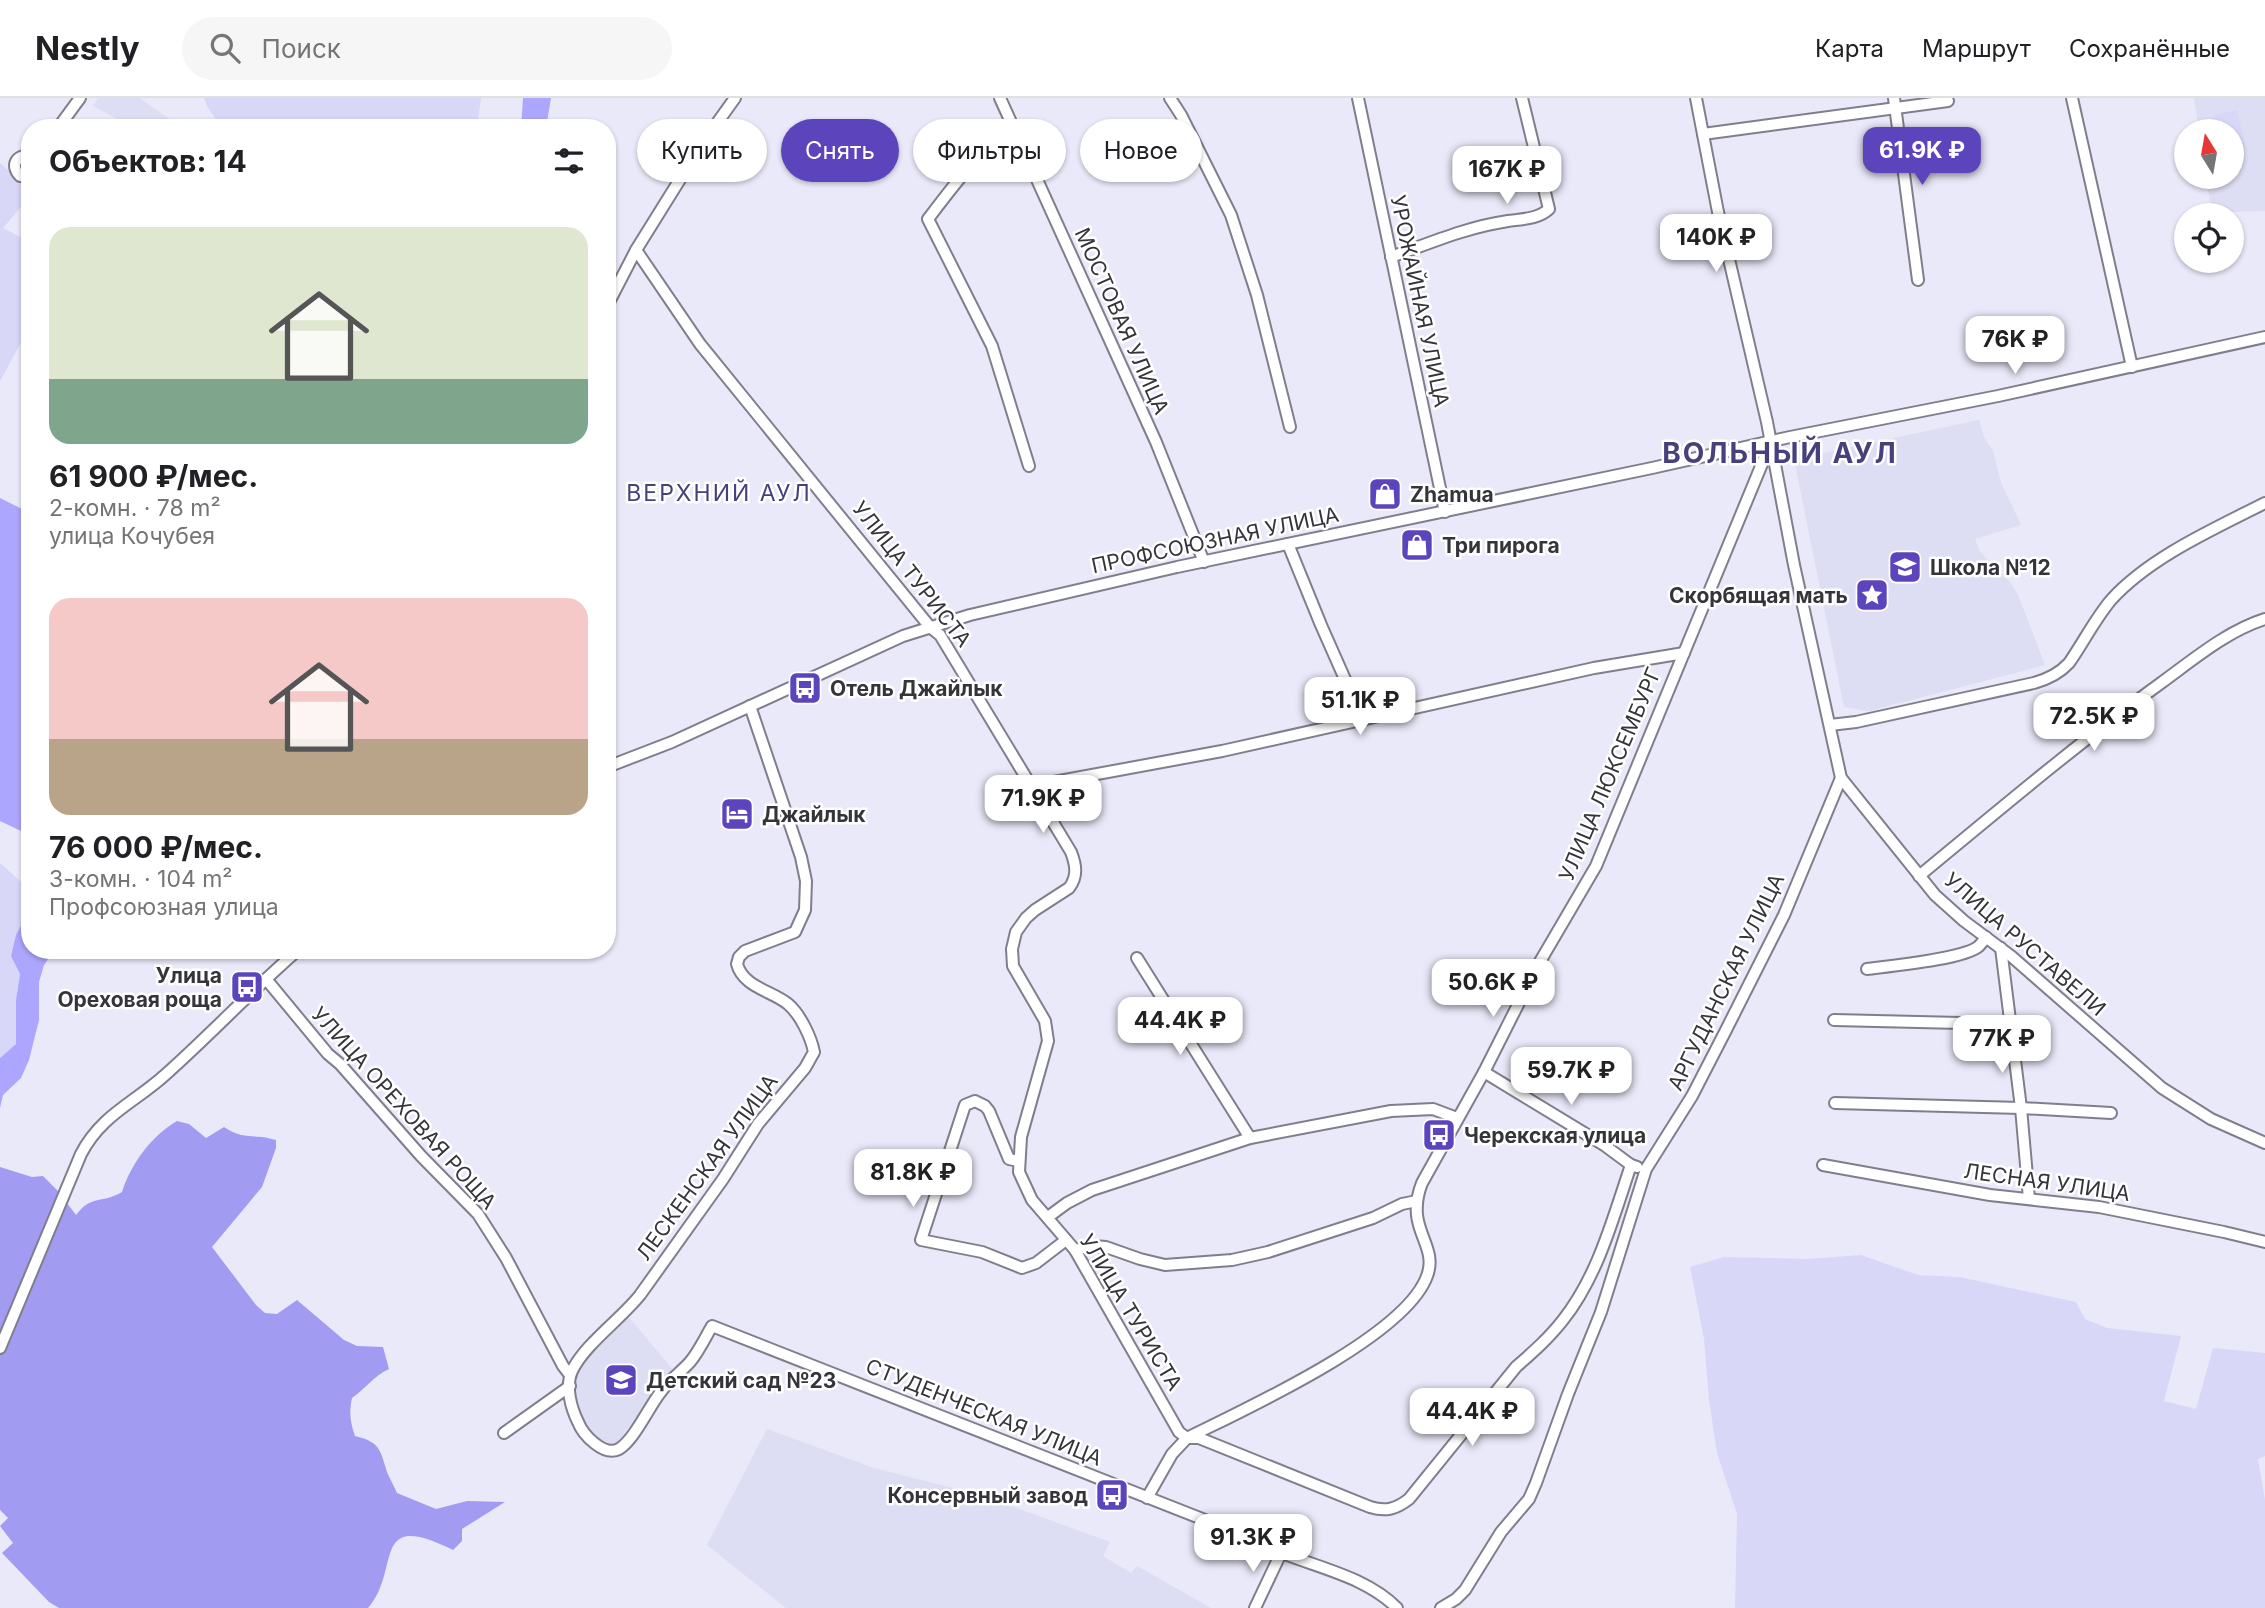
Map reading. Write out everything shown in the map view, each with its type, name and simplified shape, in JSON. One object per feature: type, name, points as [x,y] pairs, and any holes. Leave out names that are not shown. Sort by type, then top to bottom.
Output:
[{"type":"street","points":[[65,119],[80,98]]},
{"type":"street","points":[[616,289],[636,250],[702,144],[735,98]]},
{"type":"street","name":"МОСТОВАЯ УЛИЦА","points":[[1000,98],[1010,119]]},
{"type":"street","points":[[1170,98],[1231,215],[1257,295],[1290,428]]},
{"type":"street","name":"УРОЖАЙНАЯ УЛИЦА","points":[[1358,98],[1445,512]]},
{"type":"street","points":[[1391,257],[1466,230],[1529,219],[1543,215],[1549,209],[1522,98]]},
{"type":"street","name":"УЛИЦА РУСТАВЕЛИ","points":[[1696,98],[1732,275],[1771,442],[1794,565],[1842,778],[1935,895],[2001,948],[2162,1088],[2211,1119],[2265,1143]]},
{"type":"street","points":[[2072,98],[2132,367]]},
{"type":"street","points":[[1703,134],[1894,103],[1948,102]]},
{"type":"street","points":[[1894,103],[1918,280]]},
{"type":"street","points":[[21,156],[15,165],[21,176]]},
{"type":"street","points":[[958,182],[928,219],[992,346],[1009,393],[1029,466]]},
{"type":"street","name":"МОСТОВАЯ УЛИЦА","points":[[1038,182],[1156,442],[1204,562]]},
{"type":"street","name":"УЛИЦА ТУРИСТА","points":[[636,250],[700,344],[930,627],[940,635],[1071,852],[1076,877],[1069,888],[1026,918],[1013,938],[1013,966],[1045,1021],[1048,1041],[1027,1111],[1018,1161],[1019,1172],[1032,1200],[1075,1250],[1179,1432],[1186,1438]]},
{"type":"street","name":"ПРОФСОЮЗНАЯ УЛИЦА","points":[[616,764],[672,742],[873,649],[930,627],[1019,603],[2265,337]]},
{"type":"street","name":"УЛИЦА ЛЮКСЕМБУРГ","points":[[1417,1201],[1425,1176],[1484,1072],[1538,965],[1591,876],[1771,442]]},
{"type":"street","points":[[1830,725],[1856,722],[2049,678],[2069,663],[2105,608],[2127,585],[2156,562],[2265,503]]},
{"type":"street","points":[[1289,544],[1363,720]]},
{"type":"street","points":[[1919,876],[2138,700],[2210,648],[2250,624],[2265,619]]},
{"type":"street","points":[[1032,786],[1222,751],[1594,668],[1684,653]]},
{"type":"street","name":"ЛЕСКЕНСКАЯ УЛИЦА","points":[[570,1381],[580,1360],[639,1295],[723,1179],[758,1124],[805,1068],[814,1052],[810,1039],[791,1007],[746,979],[737,964],[745,951],[795,932],[803,918],[807,896],[801,857],[750,706]]},
{"type":"street","name":"АРГУДАНСКАЯ УЛИЦА","points":[[1441,1608],[1465,1590],[1536,1483],[1601,1312],[1646,1169],[1692,1096],[1784,915],[1842,778]]},
{"type":"street","points":[[1867,969],[1907,965],[1965,953],[1980,946],[1986,937]]},
{"type":"street","points":[[2001,948],[2012,1026],[2029,1199]]},
{"type":"street","points":[[1137,958],[1250,1138]]},
{"type":"street","points":[[0,1348],[80,1154],[92,1134],[121,1107],[166,1075],[288,959]]},
{"type":"street","name":"УЛИЦА ОРЕХОВАЯ РОЩА","points":[[266,979],[328,1054],[478,1214],[506,1258],[570,1381]]},
{"type":"street","points":[[1834,1020],[2042,1025]]},
{"type":"street","points":[[1484,1072],[1604,1144],[1631,1165],[1646,1169]]},
{"type":"street","points":[[1018,1161],[1009,1159],[985,1106],[975,1101],[965,1105],[920,1240],[982,1252],[1021,1268],[1036,1263],[1066,1240]]},
{"type":"street","points":[[1835,1103],[2111,1113]]},
{"type":"street","points":[[1048,1217],[1092,1190],[1250,1138],[1391,1111],[1433,1110],[1457,1118]]},
{"type":"street","points":[[1186,1438],[1199,1438],[1376,1509],[1386,1511],[1396,1508],[1409,1499],[1502,1383],[1564,1318],[1587,1282],[1598,1258],[1631,1165]]},
{"type":"street","name":"ЛЕСНАЯ УЛИЦА","points":[[1824,1165],[1990,1195],[2099,1207],[2265,1242]]},
{"type":"street","points":[[1075,1250],[1091,1246],[1106,1247],[1165,1265],[1232,1260],[1268,1252],[1417,1201],[1417,1216],[1430,1261],[1421,1289],[1412,1302],[1390,1322],[1322,1368],[1186,1438],[1172,1454],[1147,1498]]},
{"type":"street","name":"СТУДЕНЧЕСКАЯ УЛИЦА","points":[[570,1381],[572,1410],[580,1429],[598,1445],[610,1451],[618,1449],[660,1393],[690,1362],[712,1326],[1366,1585],[1386,1597],[1397,1608]]},
{"type":"street","points":[[504,1433],[570,1381]]},
{"type":"street","points":[[1255,1608],[1281,1553]]},
{"type":"shaded area","points":[[98,98],[139,98],[170,119],[117,119],[93,106]]},
{"type":"shaded area","points":[[204,98],[481,98],[478,119],[215,119]]},
{"type":"shaded area","points":[[523,98],[551,98],[548,119],[522,119]]},
{"type":"shaded area","points":[[2194,98],[2265,98],[2265,211],[2244,211],[2244,203],[2210,203],[2208,189],[2244,189],[2244,119],[2197,119]]},
{"type":"shaded area","points":[[2237,110],[2239,119],[2215,119],[2214,115]]},
{"type":"shaded area","points":[[0,163],[21,182],[21,207],[3,228],[21,237],[21,342],[0,381]]},
{"type":"shaded area","name":"Школа №12","points":[[1979,420],[1984,437],[1993,451],[2001,483],[2021,525],[1975,539],[1980,552],[2010,582],[2018,595],[2045,665],[1869,711],[1844,707],[1794,459]]},
{"type":"shaded area","points":[[0,498],[21,508],[21,831],[0,821]]},
{"type":"shaded area","points":[[0,863],[21,882],[21,926],[11,956],[20,973],[16,1000],[16,1044],[0,1058]]},
{"type":"shaded area","points":[[21,925],[21,959],[48,959],[39,982],[39,1020],[29,1060],[21,1078],[3,1095],[0,1108],[0,1058],[16,1044],[16,1000],[20,974],[11,956]]},
{"type":"shaded area","points":[[177,1121],[189,1124],[206,1138],[224,1127],[238,1134],[276,1140],[276,1148],[262,1187],[212,1247],[265,1313],[277,1314],[297,1300],[344,1340],[357,1346],[383,1347],[389,1369],[352,1398],[350,1417],[355,1436],[370,1441],[378,1448],[397,1493],[436,1509],[467,1501],[505,1502],[462,1529],[462,1541],[453,1550],[427,1539],[409,1536],[398,1540],[392,1549],[378,1593],[368,1608],[59,1608],[49,1602],[2,1553],[13,1543],[0,1526],[8,1518],[0,1510],[0,1167],[32,1177],[43,1176],[76,1215],[87,1204],[122,1192],[143,1152],[159,1134]]},
{"type":"shaded area","points":[[1861,1255],[1918,1275],[1959,1277],[2076,1302],[2085,1319],[2107,1328],[2181,1336],[2164,1401],[2196,1409],[2213,1348],[2265,1353],[2265,1456],[2258,1459],[2265,1500],[2265,1608],[1735,1608],[1737,1514],[1717,1453],[1704,1339],[1690,1267],[1724,1257],[1807,1259]]},
{"type":"shaded area","name":"Детский сад №23","points":[[627,1315],[675,1372],[647,1403],[618,1442],[611,1444],[599,1441],[589,1433],[573,1405],[574,1376],[594,1344]]},
{"type":"shaded area","name":"Консервный завод","points":[[767,1429],[874,1468],[981,1495],[1110,1542],[1103,1556],[1131,1573],[1137,1566],[1211,1608],[786,1608],[707,1545]]},
{"type":"place","name":"Zhamua","points":[[1385,494]]},
{"type":"place","name":"Три пирога","points":[[1417,545]]},
{"type":"place","name":"Школа №12","points":[[1905,567]]},
{"type":"place","name":"Скорбящая мать","points":[[1872,595]]},
{"type":"place","name":"Отель Джайлык","points":[[805,688]]},
{"type":"place","name":"Джайлык","points":[[737,814]]},
{"type":"place","name":"Улица Ореховая роща","points":[[247,987]]},
{"type":"place","name":"Черекская улица","points":[[1439,1135]]},
{"type":"place","name":"Детский сад №23","points":[[621,1380]]},
{"type":"place","name":"Консервный завод","points":[[1112,1495]]},
{"type":"district","name":"ВОЛЬНЫЙ АУЛ","points":[[1780,453]]},
{"type":"district","name":"ВЕРХНИЙ АУЛ","points":[[719,493]]}]
